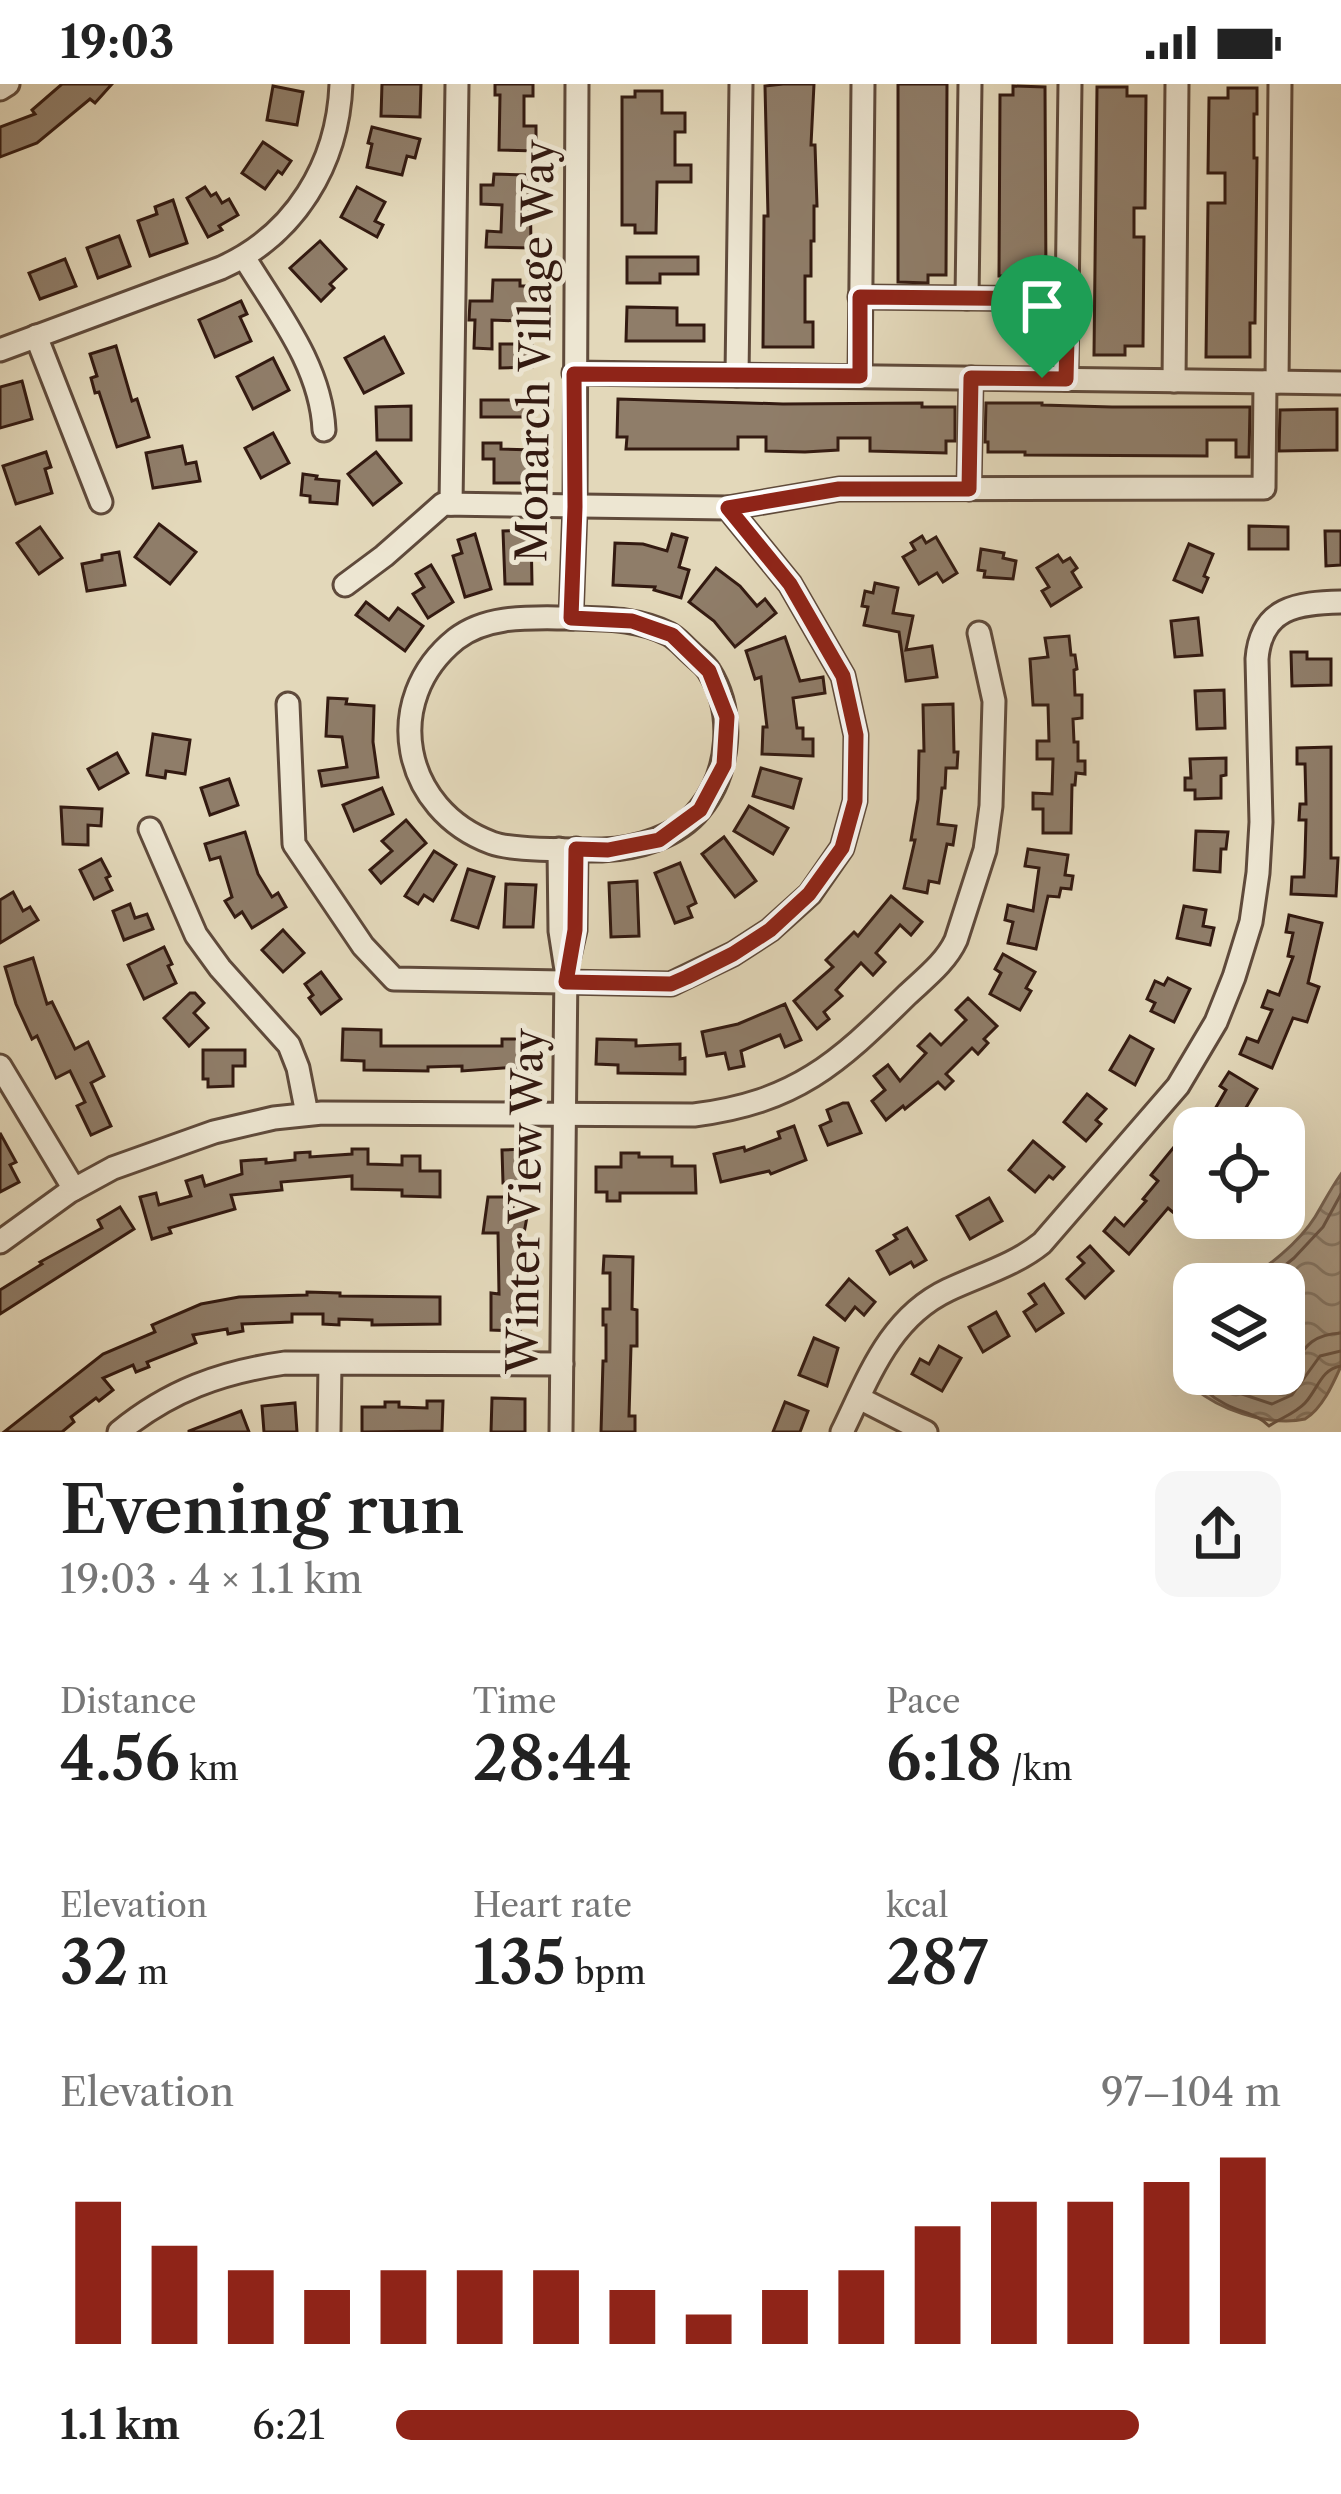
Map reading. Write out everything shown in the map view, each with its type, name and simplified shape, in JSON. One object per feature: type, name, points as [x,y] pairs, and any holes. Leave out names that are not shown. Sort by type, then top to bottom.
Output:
[{"type":"street","points":[[0,89],[8,84]]},
{"type":"street","points":[[0,350],[221,268],[280,230],[316,182],[334,137],[341,84]]},
{"type":"street","points":[[452,504],[457,84]]},
{"type":"street","name":"Monarch Village Way","points":[[571,618],[577,84]]},
{"type":"street","points":[[737,375],[741,84]]},
{"type":"street","points":[[860,376],[862,84]]},
{"type":"street","points":[[967,298],[970,84]]},
{"type":"street","points":[[1066,379],[1070,84]]},
{"type":"street","points":[[1174,381],[1178,84]]},
{"type":"street","points":[[345,585],[443,504],[728,508],[839,489],[1264,488],[1280,84]]},
{"type":"street","points":[[244,257],[310,368],[324,430]]},
{"type":"street","points":[[860,297],[1068,299]]},
{"type":"street","points":[[36,336],[101,502]]},
{"type":"street","points":[[574,374],[1341,383]]},
{"type":"street","points":[[969,489],[971,378]]},
{"type":"street","points":[[288,704],[294,844],[362,946],[394,979],[566,976],[671,984],[687,977],[770,930],[809,894],[842,848],[855,801],[856,735],[843,676],[790,584],[728,508]]},
{"type":"street","points":[[842,1432],[886,1344],[908,1317],[934,1297],[1042,1244],[1193,1063],[1229,992],[1255,903],[1261,822],[1259,643],[1267,627],[1287,609],[1341,602]]},
{"type":"street","name":"Monarch Village Way","points":[[503,619],[632,621],[672,635],[709,671],[727,717],[724,765],[700,810],[659,840],[608,850],[568,849],[496,845],[449,821],[417,778],[408,726],[423,675],[458,638],[503,619]]},
{"type":"street","points":[[0,1242],[74,1189],[132,1160],[214,1132],[307,1114],[694,1115],[731,1110],[778,1095],[838,1061],[954,946],[981,863],[991,806],[994,701],[979,633]]},
{"type":"street","points":[[150,829],[196,935],[289,1045],[307,1114]]},
{"type":"street","name":"Winter View Way","points":[[562,1432],[566,976],[575,930],[568,849]]},
{"type":"street","points":[[0,1066],[74,1189]]},
{"type":"street","points":[[119,1432],[167,1398],[225,1374],[285,1364],[562,1364]]},
{"type":"street","points":[[329,1432],[330,1364]]},
{"type":"street","points":[[859,1398],[926,1432]]},
{"type":"water","points":[[1341,1174],[1341,1366],[1326,1396],[1305,1419],[1282,1421],[1229,1409],[1204,1395],[1305,1395],[1305,1263],[1271,1263],[1297,1239],[1305,1239],[1305,1230]]},
{"type":"building","points":[[62,84],[112,84],[95,103],[90,99],[37,143],[0,157],[0,127],[35,114],[32,110]]},
{"type":"building","points":[[382,84],[421,84],[420,117],[381,116]]},
{"type":"building","points":[[495,84],[533,84],[533,96],[524,96],[524,126],[536,126],[536,151],[499,150],[500,95],[495,95]]},
{"type":"building","points":[[814,84],[811,145],[815,145],[817,206],[811,276],[805,276],[805,322],[813,322],[813,347],[763,347],[764,216],[768,216],[765,86]]},
{"type":"building","points":[[898,84],[947,84],[946,275],[928,275],[928,283],[898,282]]},
{"type":"building","points":[[273,86],[303,92],[297,125],[267,120]]},
{"type":"building","points":[[1013,86],[1045,87],[1046,284],[1012,283],[1012,276],[999,276],[1000,95],[1013,95]]},
{"type":"building","points":[[1097,87],[1127,87],[1127,96],[1146,96],[1145,208],[1134,208],[1134,237],[1144,237],[1143,346],[1125,346],[1125,355],[1094,355]]},
{"type":"building","points":[[1228,88],[1257,88],[1255,323],[1250,323],[1250,357],[1206,357],[1208,203],[1225,203],[1225,173],[1208,173],[1209,98],[1228,98]]},
{"type":"building","points":[[635,91],[662,91],[662,113],[685,113],[685,132],[675,132],[675,165],[691,165],[691,182],[657,182],[656,233],[635,233],[635,225],[622,225],[622,97],[635,97]]},
{"type":"building","points":[[372,127],[420,139],[415,158],[407,156],[402,175],[367,167]]},
{"type":"building","points":[[263,142],[291,161],[265,189],[242,173]]},
{"type":"building","points":[[494,174],[530,175],[531,248],[486,247],[487,231],[501,232],[502,205],[481,204],[481,185],[493,185]]},
{"type":"building","points":[[205,187],[222,203],[229,199],[238,215],[208,237],[187,198]]},
{"type":"building","points":[[357,187],[385,202],[375,221],[383,225],[377,237],[341,217]]},
{"type":"building","points":[[173,200],[187,243],[150,256],[138,221],[157,214],[155,207]]},
{"type":"building","points":[[119,236],[130,266],[98,278],[87,248]]},
{"type":"building","points":[[320,241],[346,269],[321,301],[290,268]]},
{"type":"building","points":[[627,257],[698,257],[698,274],[660,274],[660,283],[627,283]]},
{"type":"building","points":[[65,259],[76,286],[40,299],[29,273]]},
{"type":"building","points":[[493,280],[520,280],[520,286],[533,286],[533,315],[519,314],[519,321],[492,320],[492,349],[474,348],[470,301],[492,301]]},
{"type":"building","points":[[241,301],[247,314],[240,317],[251,341],[215,357],[199,320]]},
{"type":"building","points":[[627,307],[677,308],[677,325],[704,325],[704,341],[626,341]]},
{"type":"building","points":[[384,337],[403,373],[364,393],[345,358]]},
{"type":"building","points":[[500,344],[532,344],[532,367],[500,368]]},
{"type":"building","points":[[116,346],[132,401],[137,399],[149,437],[117,447],[99,392],[95,393],[91,378],[97,376],[90,354]]},
{"type":"building","points":[[273,358],[289,390],[253,409],[237,377]]},
{"type":"building","points":[[22,381],[32,419],[0,428],[0,387]]},
{"type":"building","points":[[618,399],[955,407],[955,441],[946,441],[946,453],[870,451],[870,438],[838,438],[838,450],[805,452],[766,451],[766,437],[738,437],[738,449],[626,449],[627,437],[617,437]]},
{"type":"building","points":[[481,400],[531,400],[531,417],[481,417]]},
{"type":"building","points":[[986,403],[1250,407],[1249,457],[1236,457],[1236,440],[1207,440],[1207,456],[988,452]]},
{"type":"building","points":[[411,406],[411,440],[377,440],[376,407]]},
{"type":"building","points":[[1337,409],[1337,450],[1279,451],[1280,410]]},
{"type":"building","points":[[273,433],[289,463],[261,478],[245,448]]},
{"type":"building","points":[[483,443],[533,450],[532,483],[494,483],[494,459],[483,459]]},
{"type":"building","points":[[182,446],[186,464],[196,462],[200,481],[153,488],[146,453]]},
{"type":"building","points":[[46,452],[52,493],[16,504],[3,466]]},
{"type":"building","points":[[376,452],[401,483],[373,505],[348,474]]},
{"type":"building","points":[[303,474],[339,481],[337,504],[310,502],[310,496],[301,495]]},
{"type":"building","points":[[159,524],[196,552],[170,584],[135,557]]},
{"type":"building","points":[[1249,526],[1288,527],[1288,549],[1249,549]]},
{"type":"building","points":[[40,527],[62,558],[39,574],[17,543]]},
{"type":"building","points":[[531,530],[532,584],[505,584],[503,531]]},
{"type":"building","points":[[1325,531],[1341,531],[1341,565],[1326,566]]},
{"type":"building","points":[[475,534],[491,589],[465,597],[453,556],[462,553],[458,540]]},
{"type":"building","points":[[672,534],[687,538],[679,567],[689,570],[681,598],[655,587],[613,585],[615,543],[667,551]]},
{"type":"building","points":[[922,536],[926,543],[936,537],[957,573],[943,582],[937,573],[919,584],[903,557],[915,550],[911,543]]},
{"type":"building","points":[[1189,544],[1213,554],[1202,592],[1174,580]]},
{"type":"building","points":[[981,549],[1004,553],[1003,558],[1016,561],[1013,579],[984,577],[985,571],[978,570]]},
{"type":"building","points":[[119,552],[125,585],[87,591],[82,564]]},
{"type":"building","points":[[1058,555],[1063,562],[1070,558],[1081,587],[1051,606],[1042,591],[1049,587],[1037,568]]},
{"type":"building","points":[[431,565],[453,602],[428,618],[413,594],[424,587],[416,574]]},
{"type":"building","points":[[716,568],[757,606],[765,599],[776,613],[735,647],[714,621],[689,602]]},
{"type":"building","points":[[875,583],[898,588],[893,613],[913,616],[906,650],[932,646],[937,677],[906,681],[899,632],[864,625],[865,591],[873,593]]},
{"type":"building","points":[[366,602],[389,620],[398,608],[423,626],[405,651],[356,615]]},
{"type":"building","points":[[1198,618],[1202,655],[1175,657],[1171,621]]},
{"type":"building","points":[[1069,636],[1077,669],[1075,695],[1082,695],[1082,718],[1073,719],[1074,742],[1078,742],[1078,761],[1085,761],[1085,774],[1076,773],[1072,785],[1071,833],[1043,833],[1043,809],[1033,809],[1033,793],[1052,794],[1053,759],[1037,759],[1037,741],[1049,741],[1048,705],[1033,705],[1030,659],[1048,657],[1045,638]]},
{"type":"building","points":[[785,637],[800,681],[823,677],[825,693],[793,698],[797,728],[803,728],[803,739],[813,739],[813,756],[762,754],[763,727],[767,727],[761,677],[755,679],[746,651]]},
{"type":"building","points":[[1291,652],[1307,652],[1307,659],[1331,659],[1331,685],[1292,686]]},
{"type":"building","points":[[1224,690],[1225,728],[1197,729],[1195,691]]},
{"type":"building","points":[[328,698],[374,706],[378,777],[322,786],[319,771],[347,767],[342,737],[326,736]]},
{"type":"building","points":[[953,704],[957,768],[946,768],[938,824],[956,826],[939,883],[929,881],[927,893],[904,888],[915,840],[911,840],[919,751],[924,751],[923,705]]},
{"type":"building","points":[[153,734],[190,740],[185,774],[147,775]]},
{"type":"building","points":[[1331,747],[1331,858],[1338,858],[1336,896],[1291,894],[1292,877],[1304,877],[1305,857],[1306,820],[1299,820],[1300,804],[1306,804],[1305,764],[1297,764],[1297,748]]},
{"type":"building","points":[[117,753],[128,773],[99,789],[88,769]]},
{"type":"building","points":[[1226,758],[1221,798],[1195,799],[1195,790],[1185,790],[1185,778],[1191,778],[1190,759]]},
{"type":"building","points":[[761,768],[801,779],[793,808],[753,796]]},
{"type":"building","points":[[229,779],[238,805],[210,815],[201,788]]},
{"type":"building","points":[[382,788],[393,814],[354,831],[343,805]]},
{"type":"building","points":[[749,806],[788,828],[773,854],[734,831]]},
{"type":"building","points":[[61,807],[102,809],[101,826],[88,825],[88,845],[63,844]]},
{"type":"building","points":[[406,820],[426,843],[381,883],[370,870],[392,851],[382,841]]},
{"type":"building","points":[[1196,831],[1228,832],[1220,872],[1194,870]]},
{"type":"building","points":[[245,832],[258,874],[272,897],[278,893],[286,907],[252,928],[242,912],[235,917],[225,901],[232,897],[220,857],[210,860],[205,844]]},
{"type":"building","points":[[724,837],[756,881],[735,897],[702,854]]},
{"type":"building","points":[[1028,849],[1068,855],[1065,875],[1073,876],[1071,889],[1061,888],[1059,897],[1048,896],[1036,949],[1008,943],[1013,922],[1005,920],[1008,905],[1033,911],[1039,868],[1025,866]]},
{"type":"building","points":[[434,851],[456,865],[433,901],[424,895],[418,904],[405,896]]},
{"type":"building","points":[[101,859],[112,890],[94,899],[80,870]]},
{"type":"building","points":[[680,863],[696,903],[688,907],[692,917],[675,923],[655,873]]},
{"type":"building","points":[[468,869],[494,877],[478,928],[452,920]]},
{"type":"building","points":[[637,881],[639,936],[611,937],[609,883]]},
{"type":"building","points":[[506,884],[536,885],[533,927],[504,927]]},
{"type":"building","points":[[13,892],[23,911],[30,907],[38,920],[0,943],[0,900]]},
{"type":"building","points":[[891,896],[922,922],[911,935],[900,925],[876,953],[885,962],[873,975],[861,963],[836,990],[842,996],[824,1012],[829,1019],[817,1029],[794,1001],[833,967],[826,960],[854,932],[858,936]]},
{"type":"building","points":[[130,904],[135,918],[147,914],[153,929],[124,940],[113,911]]},
{"type":"building","points":[[1184,906],[1206,910],[1203,926],[1214,928],[1210,945],[1177,938]]},
{"type":"building","points":[[1289,915],[1322,923],[1308,983],[1319,987],[1307,1022],[1293,1018],[1272,1068],[1240,1054],[1247,1038],[1258,1042],[1272,1010],[1262,1007],[1268,991],[1279,995],[1293,957],[1288,956],[1293,933],[1286,932]]},
{"type":"building","points":[[283,930],[304,953],[283,972],[262,950]]},
{"type":"building","points":[[164,947],[176,983],[144,999],[128,965]]},
{"type":"building","points":[[1003,954],[1035,972],[1020,1010],[990,994],[1001,973],[995,969]]},
{"type":"building","points":[[33,958],[47,1004],[52,1002],[75,1049],[88,1042],[104,1076],[91,1083],[111,1126],[91,1135],[77,1106],[85,1102],[70,1071],[56,1078],[16,1004],[5,967]]},
{"type":"building","points":[[321,972],[341,999],[321,1014],[305,984]]},
{"type":"building","points":[[1168,978],[1190,989],[1174,1022],[1151,1011],[1155,1003],[1147,999],[1155,981],[1164,985]]},
{"type":"building","points":[[190,993],[204,1003],[194,1013],[208,1028],[189,1046],[164,1018]]},
{"type":"building","points":[[968,998],[997,1026],[984,1039],[988,1043],[978,1054],[972,1048],[946,1074],[953,1081],[945,1089],[938,1082],[886,1120],[872,1101],[885,1090],[874,1076],[888,1065],[900,1081],[926,1053],[918,1046],[930,1034],[941,1045],[966,1020],[956,1010]]},
{"type":"building","points":[[785,1004],[801,1040],[785,1047],[780,1035],[741,1051],[744,1066],[729,1069],[725,1053],[707,1056],[702,1032],[738,1024]]},
{"type":"building","points":[[343,1029],[381,1030],[381,1046],[502,1046],[502,1039],[540,1039],[540,1072],[517,1073],[517,1067],[462,1071],[462,1066],[428,1067],[428,1071],[364,1070],[364,1061],[342,1060]]},
{"type":"building","points":[[1130,1036],[1153,1049],[1135,1085],[1110,1070]]},
{"type":"building","points":[[597,1039],[636,1040],[636,1046],[680,1044],[685,1074],[618,1073],[618,1065],[596,1064]]},
{"type":"building","points":[[203,1050],[245,1050],[245,1066],[233,1066],[233,1086],[208,1087],[208,1079],[203,1079]]},
{"type":"building","points":[[1229,1072],[1257,1089],[1246,1107],[1216,1107],[1226,1090],[1220,1086]]},
{"type":"building","points":[[1087,1094],[1106,1109],[1096,1120],[1101,1124],[1086,1141],[1064,1122]]},
{"type":"building","points":[[848,1103],[861,1133],[828,1145],[820,1126],[831,1121],[827,1110]]},
{"type":"building","points":[[794,1126],[806,1160],[771,1174],[721,1182],[714,1154],[744,1147],[745,1151],[780,1138],[778,1132]]},
{"type":"building","points":[[0,1133],[16,1162],[10,1165],[19,1182],[0,1192]]},
{"type":"building","points":[[1033,1141],[1064,1167],[1035,1192],[1009,1170]]},
{"type":"building","points":[[1173,1148],[1173,1212],[1168,1208],[1129,1254],[1104,1231],[1115,1218],[1124,1226],[1146,1201],[1143,1199],[1158,1181],[1151,1175]]},
{"type":"building","points":[[352,1149],[368,1149],[368,1164],[402,1165],[402,1156],[420,1156],[420,1171],[440,1171],[440,1197],[352,1189],[352,1176],[281,1182],[282,1190],[231,1195],[235,1209],[169,1228],[171,1233],[152,1239],[140,1197],[156,1193],[159,1205],[191,1196],[186,1181],[202,1176],[205,1186],[242,1174],[241,1161],[295,1160],[295,1153],[310,1152],[310,1157],[352,1154]]},
{"type":"building","points":[[526,1149],[527,1168],[521,1169],[521,1183],[503,1183],[502,1150]]},
{"type":"building","points":[[621,1153],[672,1157],[672,1166],[695,1166],[696,1193],[620,1193],[620,1201],[607,1201],[607,1192],[596,1192],[596,1167],[621,1167]]},
{"type":"building","points":[[488,1197],[513,1197],[513,1217],[527,1217],[526,1308],[520,1307],[520,1331],[491,1330],[491,1293],[499,1294],[498,1233],[483,1233]]},
{"type":"building","points":[[989,1198],[1002,1221],[970,1239],[957,1216]]},
{"type":"building","points":[[120,1207],[134,1229],[0,1314],[0,1290],[102,1228],[98,1220]]},
{"type":"building","points":[[907,1228],[926,1260],[890,1274],[877,1251]]},
{"type":"building","points":[[1090,1246],[1113,1271],[1085,1298],[1067,1279],[1084,1263],[1078,1257]]},
{"type":"building","points":[[604,1256],[633,1257],[637,1346],[631,1346],[629,1416],[635,1416],[635,1432],[601,1432],[606,1361],[603,1309],[610,1309],[610,1273],[603,1273]]},
{"type":"building","points":[[849,1279],[875,1302],[864,1315],[855,1307],[845,1320],[827,1305]]},
{"type":"building","points":[[1044,1284],[1063,1313],[1036,1331],[1024,1312],[1036,1304],[1029,1294]]},
{"type":"building","points":[[307,1292],[440,1297],[440,1324],[372,1325],[372,1320],[339,1319],[339,1325],[323,1324],[323,1314],[292,1314],[292,1322],[242,1324],[243,1331],[193,1335],[196,1343],[147,1362],[149,1367],[136,1372],[133,1365],[103,1378],[113,1390],[71,1417],[74,1422],[62,1432],[4,1432],[103,1354],[155,1332],[152,1325],[201,1304]]},
{"type":"building","points":[[996,1312],[1009,1336],[983,1352],[969,1327]]},
{"type":"building","points":[[814,1338],[838,1348],[827,1386],[799,1375]]},
{"type":"building","points":[[939,1346],[961,1358],[942,1391],[912,1374],[920,1359],[929,1364]]},
{"type":"building","points":[[492,1398],[525,1399],[525,1432],[491,1432]]},
{"type":"building","points":[[427,1401],[443,1401],[442,1431],[362,1432],[362,1407],[399,1402],[399,1407],[427,1408]]},
{"type":"building","points":[[785,1402],[808,1411],[800,1432],[773,1432]]},
{"type":"building","points":[[295,1403],[297,1432],[264,1432],[262,1406]]},
{"type":"building","points":[[241,1411],[249,1432],[189,1432],[189,1431]]},
{"type":"route","points":[[860,297],[1068,299],[1066,379],[1042,378],[971,378],[969,489],[839,489],[728,508],[790,584],[843,676],[856,735],[855,801],[842,848],[809,894],[770,930],[687,977],[671,984],[566,982],[575,930],[576,849],[608,850],[659,840],[700,810],[724,765],[727,717],[709,671],[672,635],[632,621],[571,618],[574,374],[860,376],[860,297]]}]
